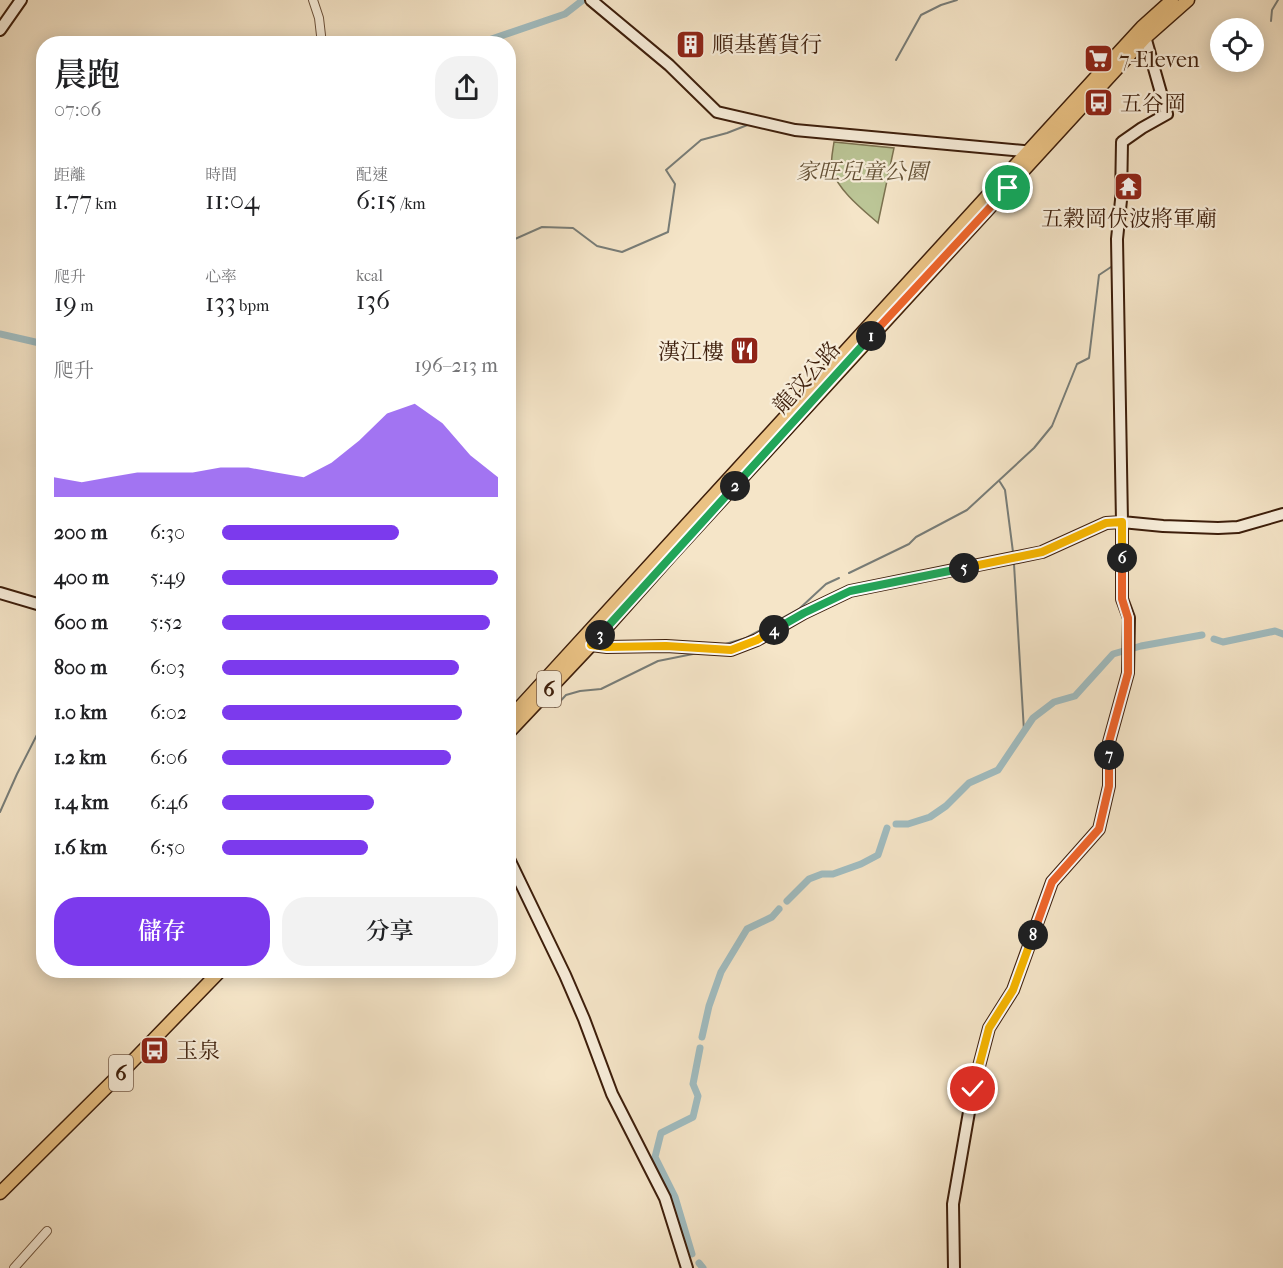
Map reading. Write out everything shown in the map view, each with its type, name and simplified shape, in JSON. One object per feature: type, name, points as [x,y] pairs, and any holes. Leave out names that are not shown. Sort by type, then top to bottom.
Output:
[{"type":"main road","name":"龍汶公路","points":[[516,712],[672,554],[797,411],[1034,152],[1050,143],[1144,33],[1180,1]]},
{"type":"main road","name":"龍汶公路","points":[[516,724],[586,642]]},
{"type":"main road","name":"6","points":[[0,1193],[213,978]]},
{"type":"street","points":[[0,30],[21,0]]},
{"type":"street","points":[[313,0],[319,18],[321,36]]},
{"type":"street","points":[[591,0],[669,65],[717,112],[795,130],[1034,152]]},
{"type":"street","points":[[954,1268],[953,1204],[973,1089],[989,1028],[1013,990],[1052,882],[1099,829],[1109,786],[1109,742],[1128,673],[1128,618],[1122,599],[1117,239],[1122,200],[1122,142],[1167,114],[1144,33]]},
{"type":"street","points":[[586,642],[607,647],[666,646],[731,650],[757,640],[804,613],[850,591],[1042,552],[1106,523],[1238,527],[1283,514]]},
{"type":"street","points":[[0,593],[36,604]]},
{"type":"street","points":[[516,874],[568,984],[612,1094],[665,1198],[687,1268]]},
{"type":"street","points":[[14,1268],[47,1231]]},
{"type":"green space","name":"家旺兒童公園","points":[[834,142],[894,148],[878,223],[839,185],[831,163]]},
{"type":"waterway","points":[[500,36],[565,14],[583,0]]},
{"type":"waterway","points":[[896,60],[921,15],[957,0]]},
{"type":"waterway","points":[[1271,21],[1272,10],[1278,0]]},
{"type":"waterway","points":[[516,238],[542,227],[573,228],[597,246],[622,252],[668,232],[675,184],[666,170],[701,140],[750,124]]},
{"type":"waterway","points":[[849,573],[909,544],[916,537],[967,510],[1034,448],[1052,426],[1077,364],[1089,358],[1099,275],[1111,267]]},
{"type":"waterway","points":[[0,334],[36,342]]},
{"type":"waterway","points":[[1000,482],[1005,490],[1013,552]]},
{"type":"waterway","points":[[1014,564],[1024,731]]},
{"type":"waterway","points":[[722,645],[746,638],[799,609],[826,584],[839,578]]},
{"type":"waterway","points":[[1214,639],[1223,642],[1275,631],[1283,634]]},
{"type":"waterway","points":[[896,824],[908,824],[930,817],[946,806],[969,783],[998,770],[1033,718],[1054,702],[1075,696],[1113,654],[1141,646],[1202,635]]},
{"type":"waterway","points":[[555,707],[566,695],[601,689],[658,661],[698,653]]},
{"type":"waterway","points":[[0,812],[36,737]]},
{"type":"waterway","points":[[787,901],[809,879],[822,874],[833,874],[878,855],[887,828]]},
{"type":"waterway","points":[[702,1037],[709,1006],[721,972],[747,929],[772,917],[779,909]]},
{"type":"waterway","points":[[692,1254],[675,1197],[655,1157],[661,1133],[693,1117],[698,1096],[693,1084],[700,1048]]},
{"type":"waterway","points":[[699,1263],[703,1268]]},
{"type":"place","name":"順基舊貨行","points":[[691,44]]},
{"type":"place","name":"7-Eleven","points":[[1098,59]]},
{"type":"place","name":"五谷岡","points":[[1099,103]]},
{"type":"place","name":"五穀岡伏波將軍廟","points":[[1129,186]]},
{"type":"place","name":"漢江樓","points":[[745,351]]},
{"type":"place","name":"玉泉","points":[[155,1050]]},
{"type":"route","points":[[973,1089],[989,1028],[1013,990],[1052,882],[1099,829],[1109,786],[1109,742],[1128,673],[1128,618],[1122,599],[1122,522],[1106,523],[1042,552],[850,591],[804,613],[757,640],[731,650],[591,645],[904,299],[1008,188]]}]
